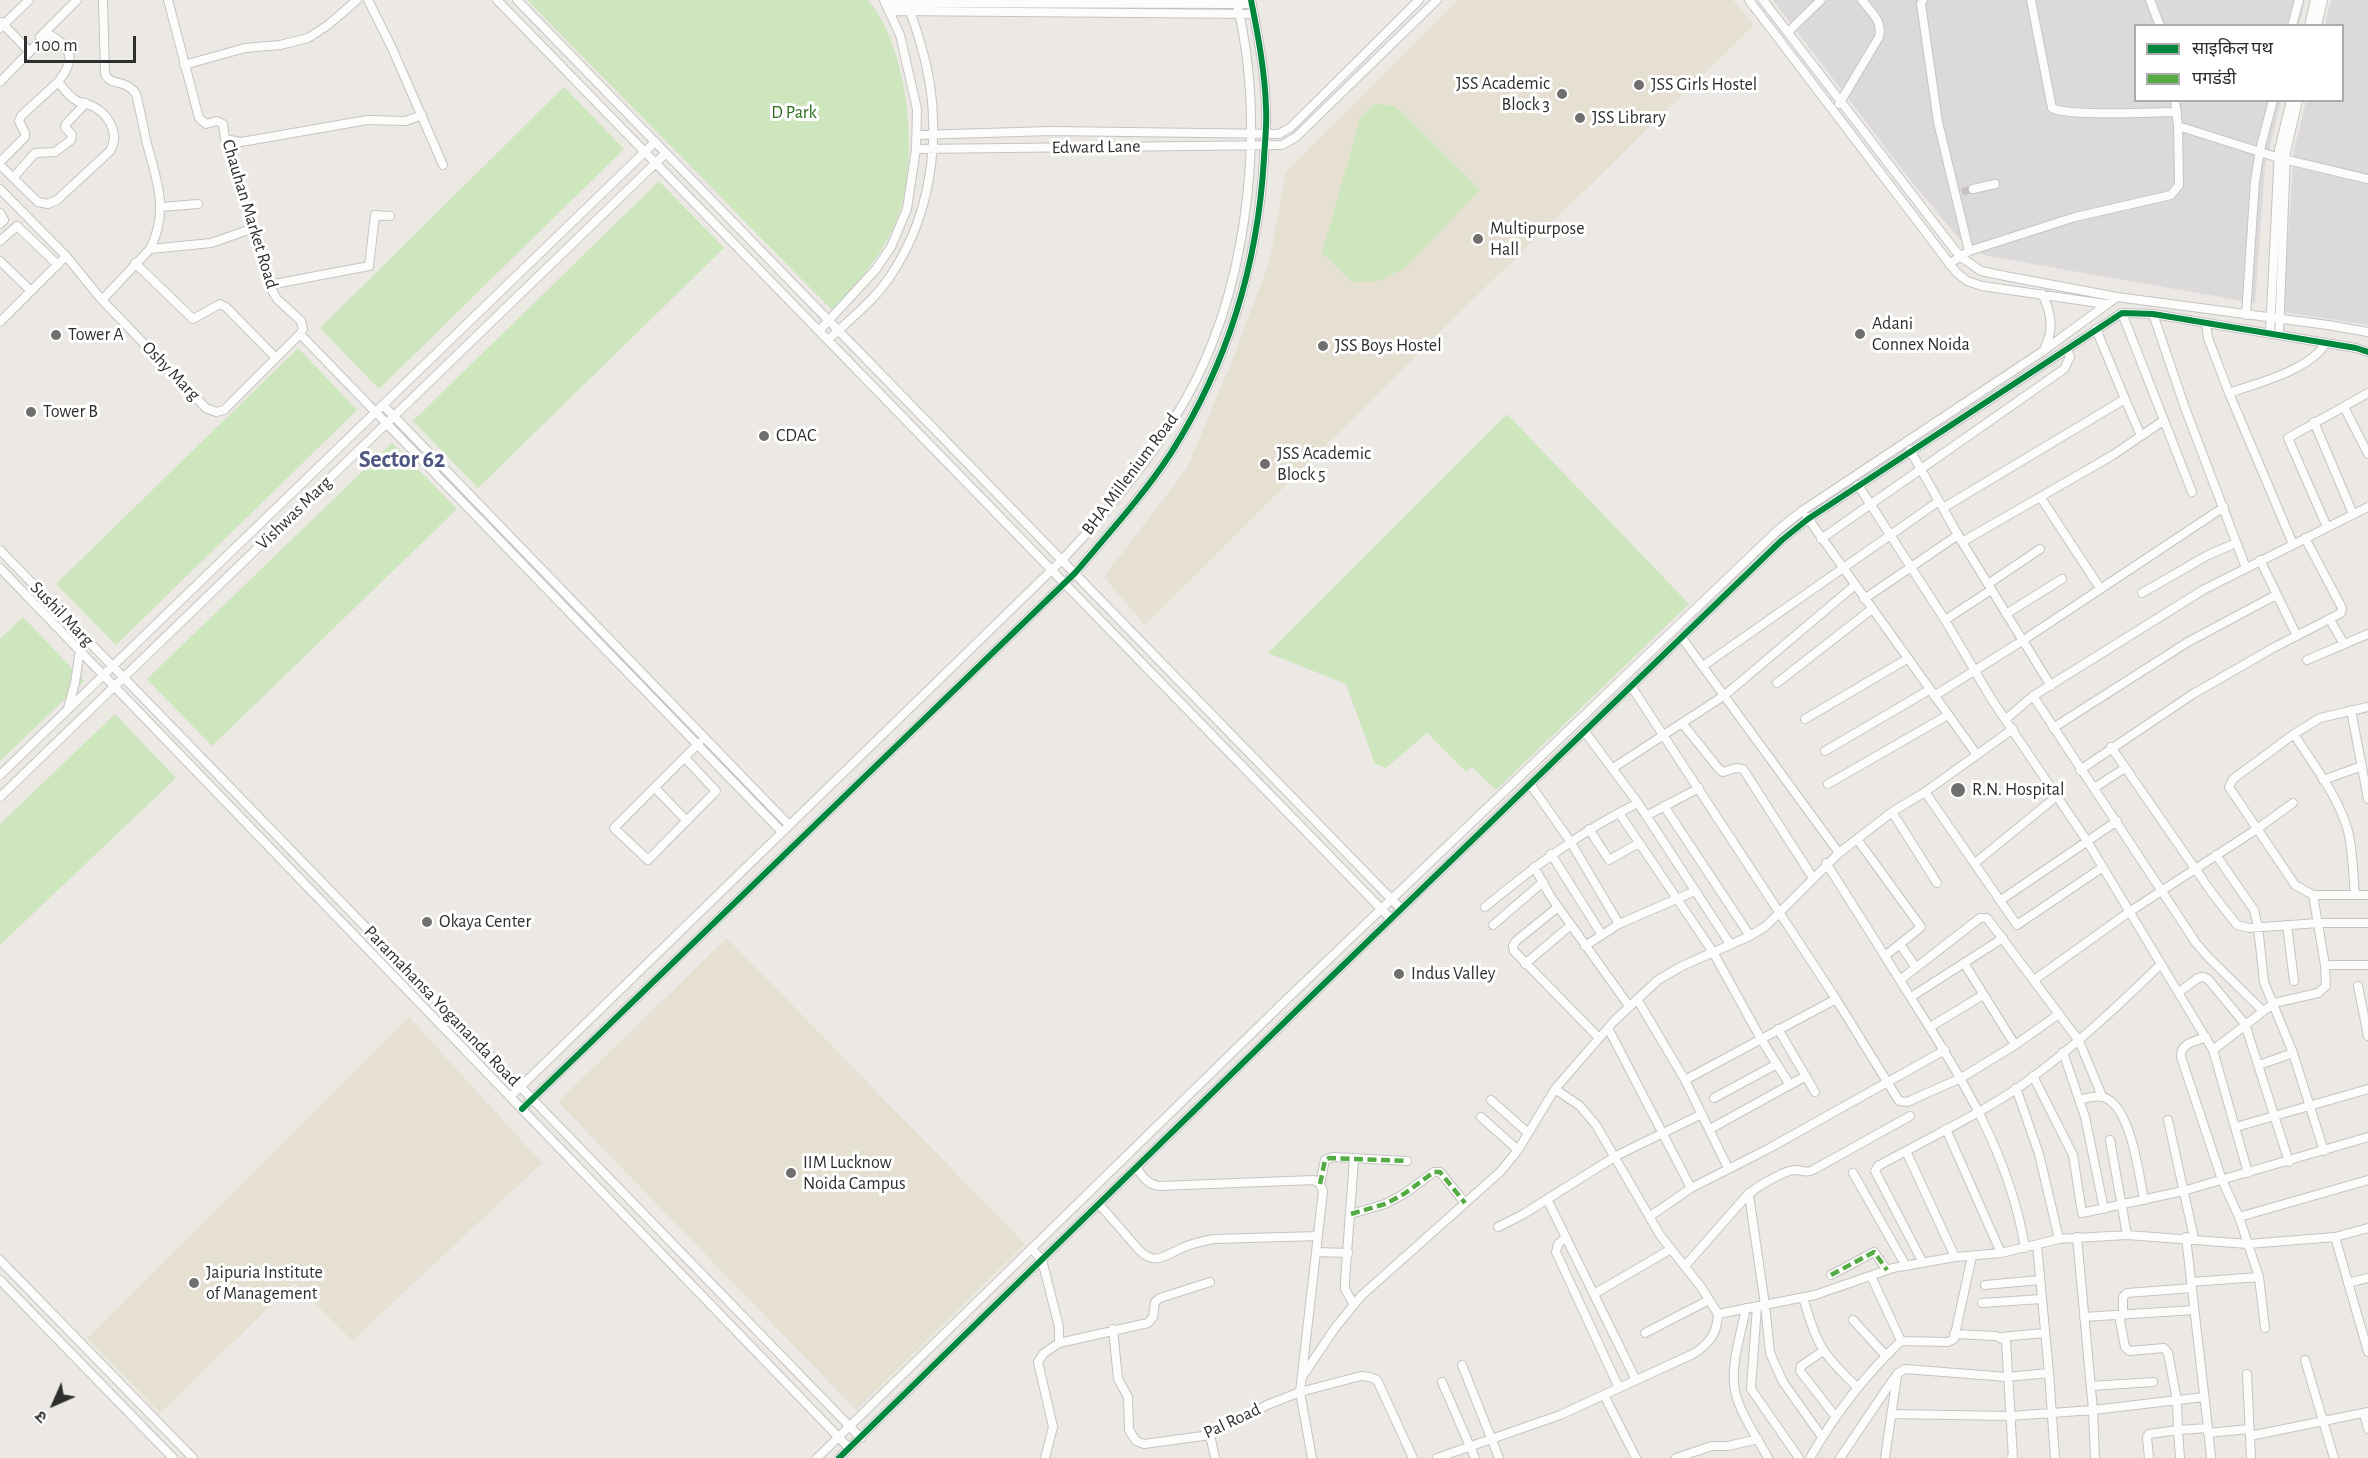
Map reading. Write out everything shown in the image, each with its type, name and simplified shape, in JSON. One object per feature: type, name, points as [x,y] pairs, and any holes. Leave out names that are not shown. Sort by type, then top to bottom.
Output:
[{"type":"street","points":[[27,49],[1,25],[29,0]]},
{"type":"street","points":[[0,75],[78,0]]},
{"type":"street","points":[[102,300],[150,249],[156,238],[161,207],[160,185],[136,94],[131,87],[123,83],[112,82],[105,74],[103,0]]},
{"type":"street","name":"Chauhan Market Road","points":[[168,0],[199,118],[206,124],[220,122],[223,124],[225,139],[242,196],[260,243],[269,285],[277,299],[301,321],[303,329],[300,334]]},
{"type":"street","points":[[184,65],[245,48],[280,45],[308,38],[328,25],[357,0]]},
{"type":"street","points":[[368,0],[392,48],[443,165]]},
{"type":"street","points":[[497,0],[1391,919]]},
{"type":"street","points":[[517,0],[1401,909]]},
{"type":"street","name":"Edward Lane","points":[[917,135],[1051,131],[1279,134],[1291,127],[1419,0]]},
{"type":"street","name":"Edward Lane","points":[[916,149],[1282,145],[1296,137],[1437,0]]},
{"type":"street","points":[[1749,0],[1949,264],[1967,281],[1982,286],[2106,304]]},
{"type":"street","points":[[1763,0],[1961,257],[1982,271],[2117,297],[2368,332]]},
{"type":"street","points":[[1788,32],[1821,0]]},
{"type":"street","points":[[1835,112],[1875,46],[1881,29],[1879,21],[1862,0]]},
{"type":"street","points":[[1923,0],[1921,4],[1931,79],[1958,193],[1968,251]]},
{"type":"street","points":[[2031,0],[2054,110],[2177,112]]},
{"type":"street","points":[[2150,0],[2159,24]]},
{"type":"street","points":[[2293,24],[2299,0]]},
{"type":"street","points":[[2309,24],[2315,0]]},
{"type":"street","points":[[2318,24],[2324,0]]},
{"type":"street","points":[[828,340],[869,302],[890,276],[908,247],[921,213],[931,168],[933,135],[931,85],[910,11],[904,1]]},
{"type":"street","points":[[886,4],[904,1],[1252,2]]},
{"type":"street","name":"BHA Millenium Road","points":[[510,1097],[1062,560],[1090,529],[1161,439],[1195,383],[1217,331],[1231,283],[1249,196],[1251,106],[1245,36],[1236,2]]},
{"type":"street","name":"BHA Millenium Road","points":[[522,1109],[1065,584],[1132,506],[1170,453],[1210,381],[1227,343],[1244,290],[1261,204],[1267,109],[1252,2]]},
{"type":"street","points":[[1087,3],[1088,13]]},
{"type":"street","points":[[886,4],[910,11],[1254,14]]},
{"type":"street","points":[[819,331],[876,269],[891,248],[907,209],[916,149],[918,109],[900,35],[886,4]]},
{"type":"street","points":[[0,82],[45,36],[50,35],[69,53],[71,61],[69,68],[58,82],[21,117],[19,121],[26,133],[25,137],[1,168],[38,202],[48,204],[57,200],[110,152],[115,142],[111,124],[98,110],[71,98],[58,82]]},
{"type":"street","points":[[1949,264],[1968,251],[2075,217],[2171,195],[2178,185],[2178,126],[2175,102]]},
{"type":"street","points":[[2246,315],[2254,181],[2272,102]]},
{"type":"street","points":[[2275,334],[2282,158],[2291,102]]},
{"type":"street","points":[[2282,158],[2297,102]]},
{"type":"street","points":[[13,178],[35,153],[55,152],[71,140],[72,135],[65,127],[66,124],[86,104]]},
{"type":"street","points":[[225,139],[253,141],[367,120],[405,121],[422,115]]},
{"type":"street","points":[[2178,126],[2282,158],[2368,179]]},
{"type":"street","name":"Vishwas Marg","points":[[0,776],[655,142]]},
{"type":"street","name":"Vishwas Marg","points":[[0,798],[666,153]]},
{"type":"street","points":[[1973,189],[1995,184]]},
{"type":"street","name":"Oshy Marg","points":[[0,189],[66,256],[102,300],[206,408],[216,412],[224,410],[300,334]]},
{"type":"street","points":[[161,207],[198,204]]},
{"type":"street","points":[[0,213],[4,220],[0,224]]},
{"type":"street","points":[[269,285],[369,266],[375,215],[390,216]]},
{"type":"street","points":[[0,241],[17,226],[58,265]]},
{"type":"street","points":[[150,249],[211,243],[254,228]]},
{"type":"street","points":[[0,322],[66,256]]},
{"type":"street","points":[[135,263],[193,319],[214,306],[220,304],[226,307],[276,358]]},
{"type":"street","points":[[2,265],[31,291]]},
{"type":"street","points":[[2042,294],[2049,309],[2051,331],[2043,351]]},
{"type":"street","points":[[817,1458],[1381,909],[1778,530],[1802,511],[2043,351],[2117,297]]},
{"type":"street","points":[[2122,314],[2192,492]]},
{"type":"street","points":[[839,1458],[1401,909],[1782,540],[1808,519],[1910,450],[2122,314],[2153,314],[2367,352]]},
{"type":"street","points":[[2153,314],[2185,408],[2246,568]]},
{"type":"street","points":[[2206,324],[2208,338],[2229,393],[2293,544]]},
{"type":"street","points":[[2096,329],[2140,436]]},
{"type":"street","points":[[300,334],[782,832]]},
{"type":"street","points":[[2229,393],[2299,367],[2322,351],[2326,343]]},
{"type":"street","points":[[1821,539],[2064,369],[2070,357],[2067,349]]},
{"type":"street","points":[[2327,527],[2288,438],[2368,393]]},
{"type":"street","points":[[1702,666],[1890,535],[2125,399]]},
{"type":"street","points":[[383,405],[789,825]]},
{"type":"street","points":[[2344,407],[2368,454]]},
{"type":"street","points":[[1864,599],[1911,566],[2041,498],[2163,422]]},
{"type":"street","points":[[2314,422],[2353,514]]},
{"type":"street","points":[[1910,450],[1960,539],[2051,686]]},
{"type":"street","points":[[1858,485],[1945,620],[1974,670],[2087,841],[2206,1037],[2213,1050],[2248,1173]]},
{"type":"street","points":[[2041,498],[2100,588]]},
{"type":"street","points":[[473,514],[480,506]]},
{"type":"street","points":[[1825,750],[1974,670],[2022,641],[2224,507]]},
{"type":"street","points":[[2006,719],[2033,696],[2203,590],[2368,507]]},
{"type":"street","points":[[1802,511],[1977,755]]},
{"type":"street","points":[[2080,770],[2193,694],[2297,636],[2342,614],[2342,608],[2305,538]]},
{"type":"street","points":[[2142,593],[2208,555],[2236,543]]},
{"type":"street","points":[[1945,620],[2040,549]]},
{"type":"street","name":"Sushil Marg","points":[[0,550],[124,678]]},
{"type":"street","points":[[522,564],[529,556]]},
{"type":"street","points":[[2260,560],[2297,636]]},
{"type":"street","name":"Sushil Marg","points":[[0,568],[115,686]]},
{"type":"street","points":[[2006,614],[2062,579]]},
{"type":"street","points":[[1613,768],[1725,695],[1854,586]]},
{"type":"street","points":[[2053,728],[2188,642],[2276,596]]},
{"type":"street","points":[[1777,683],[1872,609]]},
{"type":"street","points":[[2330,620],[2344,644]]},
{"type":"street","points":[[2307,660],[2368,634]]},
{"type":"street","points":[[599,644],[606,636]]},
{"type":"street","points":[[1682,638],[1839,853]]},
{"type":"street","points":[[68,710],[80,650]]},
{"type":"street","points":[[1805,719],[1907,659]]},
{"type":"street","name":"Paramahansa Yogananda Road","points":[[124,678],[861,1438]]},
{"type":"street","name":"Paramahansa Yogananda Road","points":[[115,686],[849,1448]]},
{"type":"street","points":[[1631,687],[1836,999],[1899,1101],[1903,1103],[1961,1078],[2015,1045],[2059,1014]]},
{"type":"street","points":[[2033,696],[2196,943],[2263,1011]]},
{"type":"street","points":[[2368,707],[2320,718],[2294,734],[2229,782],[2231,791],[2295,885],[2313,895],[2368,895]]},
{"type":"street","points":[[2351,711],[2362,766],[2366,775],[2368,800]]},
{"type":"street","points":[[1828,783],[1948,715]]},
{"type":"street","points":[[1682,723],[1719,769],[1723,772],[1736,768],[1743,770],[1813,878]]},
{"type":"street","points":[[1302,1377],[1354,1305],[1389,1270],[1500,1172],[1518,1150],[1555,1089],[1629,1006],[1658,980],[1766,926],[1826,863],[1892,812],[1926,792],[2013,729]]},
{"type":"street","points":[[1585,732],[1638,803],[1730,945]]},
{"type":"street","points":[[2294,734],[2336,801],[2347,829],[2352,850],[2355,896]]},
{"type":"street","points":[[685,758],[716,791],[648,860],[614,828],[705,738]]},
{"type":"street","points":[[2111,747],[2195,869],[2237,925],[2258,927],[2368,922]]},
{"type":"street","points":[[2323,780],[2362,766]]},
{"type":"street","points":[[2094,788],[2125,768]]},
{"type":"street","points":[[1530,784],[1570,841],[1619,924]]},
{"type":"street","points":[[655,788],[687,821]]},
{"type":"street","points":[[1646,816],[1699,788]]},
{"type":"street","points":[[1926,792],[2017,925],[2103,867]]},
{"type":"street","points":[[1975,863],[2057,796]]},
{"type":"street","points":[[1485,906],[1570,841],[1638,803]]},
{"type":"street","points":[[2034,980],[2129,912],[2293,803]]},
{"type":"street","points":[[1664,806],[1750,936]]},
{"type":"street","points":[[1892,812],[1937,883]]},
{"type":"street","points":[[1619,813],[1713,952],[1761,1039],[1790,1085]]},
{"type":"street","points":[[2001,900],[2117,822]]},
{"type":"street","points":[[1589,829],[1609,861],[1639,843]]},
{"type":"street","points":[[1857,839],[1921,927],[1885,956]]},
{"type":"street","points":[[1551,854],[1602,935]]},
{"type":"street","points":[[2216,855],[2254,910],[2264,982],[2293,1053],[2325,1151]]},
{"type":"street","points":[[1826,863],[1945,1050],[1979,1112],[2009,1180],[2020,1216],[2025,1248]]},
{"type":"street","points":[[1534,867],[1558,907],[1629,1006]]},
{"type":"street","points":[[1493,925],[1543,882]]},
{"type":"street","points":[[1585,946],[1619,924],[1695,891]]},
{"type":"street","points":[[2213,1050],[2274,1004],[2323,990],[2326,986],[2325,965],[2313,895]]},
{"type":"street","points":[[1558,907],[1516,941],[1513,946],[1514,951],[1599,1038]]},
{"type":"street","points":[[1900,980],[1984,916],[2079,1041],[2102,1096],[2117,1109],[2126,1124],[2144,1200]]},
{"type":"street","points":[[1525,964],[1571,925]]},
{"type":"street","points":[[2287,925],[2294,981]]},
{"type":"street","points":[[1911,997],[2002,938]]},
{"type":"street","points":[[1900,944],[1916,968]]},
{"type":"street","points":[[1964,963],[2015,1045]]},
{"type":"street","points":[[1923,1263],[1875,1171],[1878,1166],[1979,1112],[2033,1076],[2079,1041],[2161,964]]},
{"type":"street","points":[[2325,965],[2368,964]]},
{"type":"street","points":[[2179,992],[2203,976],[2245,1024],[2289,1162]]},
{"type":"street","points":[[2358,986],[2368,1036]]},
{"type":"street","points":[[1930,1027],[1983,995]]},
{"type":"street","points":[[1637,999],[1685,1080],[1728,1168]]},
{"type":"street","points":[[1685,1080],[1836,999]]},
{"type":"street","points":[[1608,1028],[1691,1188]]},
{"type":"street","points":[[1778,1029],[1815,1092]]},
{"type":"street","points":[[2206,1037],[2185,1046],[2181,1053],[2222,1180],[2239,1217],[2259,1277],[2265,1328]]},
{"type":"street","points":[[1649,1217],[1691,1188],[1889,1083],[1945,1050]]},
{"type":"street","points":[[2063,1052],[2085,1117],[2104,1209]]},
{"type":"street","points":[[2259,1065],[2293,1053]]},
{"type":"street","points":[[1714,1098],[1777,1064]]},
{"type":"street","points":[[1710,1129],[1806,1076]]},
{"type":"street","points":[[2033,1076],[2073,1155],[2082,1213],[2183,1191],[2289,1162],[2368,1137]]},
{"type":"street","points":[[2016,1088],[2039,1154],[2059,1239]]},
{"type":"street","points":[[1437,1458],[1560,1415],[1693,1354],[1714,1336],[1718,1314],[1709,1300],[1649,1217],[1616,1156],[1591,1118],[1580,1106],[1555,1089]]},
{"type":"street","points":[[2236,1127],[2368,1089]]},
{"type":"street","points":[[2079,1100],[2102,1096]]},
{"type":"street","points":[[1491,1100],[1528,1133]]},
{"type":"street","points":[[1498,1227],[1616,1156],[1702,1114]]},
{"type":"street","points":[[1685,1266],[1751,1191],[1791,1170],[1802,1173],[1813,1170],[1910,1116]]},
{"type":"street","points":[[1481,1117],[1518,1150]]},
{"type":"street","points":[[2168,1120],[2190,1238],[2191,1285],[2211,1458]]},
{"type":"street","points":[[1946,1129],[2001,1253]]},
{"type":"street","points":[[2110,1140],[2127,1235]]},
{"type":"street","points":[[1906,1151],[1955,1257]]},
{"type":"street","points":[[1320,1184],[1325,1160],[1333,1157],[1407,1161]]},
{"type":"street","points":[[1354,1159],[1346,1289],[1354,1305]]},
{"type":"street","points":[[1136,1167],[1146,1180],[1159,1186],[1314,1180],[1320,1184],[1323,1191],[1300,1392],[1312,1458]]},
{"type":"street","points":[[1351,1214],[1385,1204],[1404,1194],[1434,1172],[1440,1172],[1465,1203]]},
{"type":"street","points":[[1854,1173],[1906,1266]]},
{"type":"street","points":[[2239,1217],[2368,1180]]},
{"type":"street","points":[[1751,1191],[1749,1195],[1761,1305],[1770,1353],[1776,1369],[1822,1437]]},
{"type":"street","points":[[1547,1199],[1636,1380]]},
{"type":"street","points":[[1099,1204],[1145,1257],[1154,1259],[1200,1241],[1214,1239],[1318,1236]]},
{"type":"street","points":[[1718,1314],[1803,1298],[1887,1270],[1955,1257],[2001,1253],[2059,1239],[2127,1235],[2248,1244],[2335,1237],[2368,1228]]},
{"type":"street","points":[[1566,1237],[1558,1244],[1556,1252],[1619,1388]]},
{"type":"street","points":[[2077,1237],[2093,1410],[2095,1458]]},
{"type":"street","points":[[2335,1237],[2365,1330],[2368,1352]]},
{"type":"street","points":[[2037,1245],[2055,1458]]},
{"type":"street","points":[[1032,1249],[1042,1260],[1059,1327],[1059,1343]]},
{"type":"street","points":[[1594,1294],[1671,1249]]},
{"type":"street","points":[[1316,1252],[1348,1253]]},
{"type":"street","points":[[1832,1275],[1874,1252],[1887,1270]]},
{"type":"street","points":[[1810,1458],[1835,1416],[1857,1387],[1901,1341],[1948,1342],[1954,1339],[1972,1256]]},
{"type":"street","points":[[0,1260],[193,1458]]},
{"type":"street","points":[[1871,1276],[1901,1341]]},
{"type":"street","points":[[2180,1458],[2177,1400],[2167,1351],[2164,1348],[2129,1351],[2125,1347],[2121,1315],[2123,1297],[2127,1293],[2259,1277]]},
{"type":"street","points":[[2348,1283],[2368,1278]]},
{"type":"street","points":[[0,1280],[173,1458]]},
{"type":"street","points":[[1985,1286],[2040,1280]]},
{"type":"street","points":[[1045,1458],[1053,1427],[1038,1362],[1044,1353],[1059,1343],[1113,1329],[1148,1323],[1153,1317],[1155,1302],[1160,1298],[1210,1282]]},
{"type":"street","points":[[1803,1298],[1812,1329],[1823,1351],[1857,1387]]},
{"type":"street","points":[[1982,1303],[2042,1299]]},
{"type":"street","points":[[1645,1333],[1709,1300]]},
{"type":"street","points":[[1761,1305],[1750,1389],[1799,1458]]},
{"type":"street","points":[[1746,1308],[1734,1383],[1740,1405],[1768,1458]]},
{"type":"street","points":[[2084,1317],[2194,1310]]},
{"type":"street","points":[[1853,1320],[1886,1356]]},
{"type":"street","name":"Pal Road","points":[[1113,1329],[1118,1379],[1128,1397],[1129,1430],[1131,1437],[1136,1441],[1144,1444],[1210,1436],[1267,1405],[1300,1392],[1370,1377],[1377,1380],[1413,1458]]},
{"type":"street","points":[[1954,1334],[1999,1337],[2044,1333]]},
{"type":"street","points":[[1999,1337],[2006,1341],[2013,1458],[2011,1458]]},
{"type":"street","points":[[1823,1351],[1800,1368],[1835,1416]]},
{"type":"street","points":[[2305,1360],[2334,1458]]},
{"type":"street","points":[[1462,1365],[1499,1458]]},
{"type":"street","points":[[1840,1458],[1898,1373],[1911,1368],[2007,1377],[2049,1373]]},
{"type":"street","points":[[1885,1458],[1898,1373]]},
{"type":"street","points":[[2247,1374],[2251,1458]]},
{"type":"street","points":[[1442,1382],[1475,1458]]},
{"type":"street","points":[[2091,1386],[2153,1382]]},
{"type":"street","points":[[1605,1395],[1636,1458]]},
{"type":"street","points":[[1891,1414],[2010,1416],[2093,1410],[2204,1397]]},
{"type":"street","points":[[2149,1458],[2147,1437],[2149,1434],[2178,1430],[2249,1433],[2366,1413],[2368,1429]]},
{"type":"street","points":[[1210,1436],[1215,1458]]},
{"type":"street","points":[[1677,1458],[1712,1446],[1728,1446],[1758,1439]]},
{"type":"shaded area","points":[[1458,0],[1733,0],[1754,25],[1145,625],[1104,577],[1187,468],[1232,361],[1269,263],[1286,171]]},
{"type":"shaded area","points":[[1773,0],[2305,0],[2299,24],[2134,24],[2134,102],[2281,102],[2265,167],[2255,303],[1987,256],[1962,242],[1911,181]]},
{"type":"shaded area","points":[[2331,0],[2368,0],[2368,325],[2283,312],[2294,150],[2306,102],[2344,102],[2344,24],[2325,24]]},
{"type":"shaded area","name":"IIM Lucknow Noida Campus","points":[[727,938],[1025,1244],[856,1410],[558,1102]]},
{"type":"shaded area","points":[[409,1017],[542,1163],[352,1341],[294,1283],[160,1413],[87,1338]]},
{"type":"green space","name":"D Park","points":[[527,0],[868,0],[882,20],[901,71],[909,129],[909,158],[906,184],[896,222],[881,250],[853,288],[832,310]]},
{"type":"green space","points":[[564,87],[624,149],[379,389],[320,328]]},
{"type":"green space","points":[[1374,104],[1395,106],[1480,190],[1404,269],[1379,281],[1352,282],[1322,253],[1360,119]]},
{"type":"green space","points":[[659,181],[724,248],[478,488],[413,421]]},
{"type":"green space","points":[[298,348],[357,410],[116,645],[56,584]]},
{"type":"green space","points":[[1507,414],[1689,604],[1496,790],[1472,767],[1466,772],[1427,733],[1386,768],[1375,764],[1346,684],[1268,653]]},
{"type":"green space","points":[[392,443],[457,509],[212,746],[147,679]]},
{"type":"green space","points":[[23,617],[84,681],[0,761],[0,639]]},
{"type":"green space","points":[[115,714],[176,778],[0,945],[0,824]]},
{"type":"tunnel","points":[[1962,192],[1973,189]]},
{"type":"marked path","points":[[1320,1184],[1325,1160],[1329,1158],[1407,1161]]},
{"type":"marked path","points":[[1351,1214],[1385,1204],[1404,1194],[1434,1172],[1440,1172],[1465,1203]]},
{"type":"marked path","points":[[1831,1275],[1874,1252],[1887,1270]]},
{"type":"cycle path","points":[[522,1109],[1075,573],[1137,500],[1171,453],[1209,384],[1224,348],[1237,311],[1255,236],[1261,197],[1266,114],[1263,67],[1251,0]]},
{"type":"cycle path","points":[[839,1458],[1298,1009],[1782,540],[1808,519],[2122,313],[2153,314],[2356,348],[2368,352]]},
{"type":"place","name":"JSS Girls Hostel","points":[[1639,85]]},
{"type":"place","name":"JSS Academic Block 3","points":[[1562,94]]},
{"type":"place","name":"JSS Library","points":[[1580,118]]},
{"type":"place","name":"Multipurpose Hall","points":[[1478,239]]},
{"type":"place","name":"Adani Connex Noida","points":[[1860,334]]},
{"type":"place","name":"Tower A","points":[[56,335]]},
{"type":"place","name":"JSS Boys Hostel","points":[[1323,346]]},
{"type":"place","name":"Tower B","points":[[31,412]]},
{"type":"place","name":"CDAC","points":[[764,436]]},
{"type":"place","name":"JSS Academic Block 5","points":[[1265,464]]},
{"type":"place","name":"R.N. Hospital","points":[[1958,790]]},
{"type":"place","name":"Okaya Center","points":[[427,922]]},
{"type":"place","name":"Indus Valley","points":[[1399,974]]},
{"type":"place","name":"IIM Lucknow Noida Campus","points":[[791,1173]]},
{"type":"place","name":"Jaipuria Institute of Management","points":[[194,1283]]},
{"type":"district","name":"Sector 62","points":[[402,460]]}]
